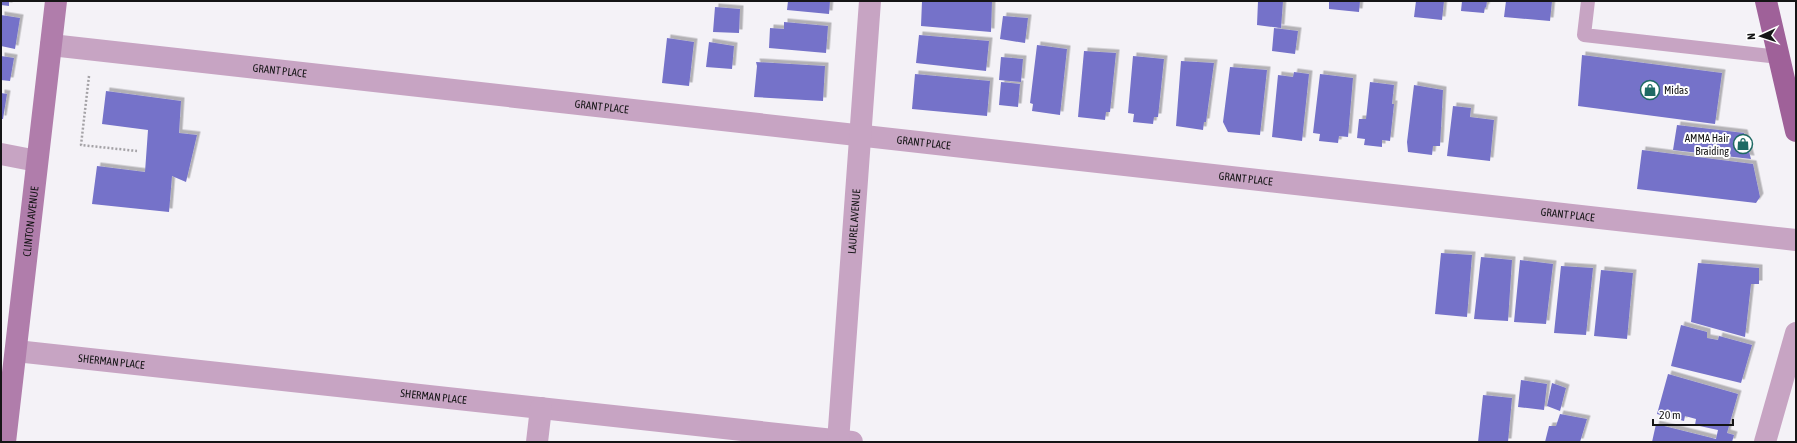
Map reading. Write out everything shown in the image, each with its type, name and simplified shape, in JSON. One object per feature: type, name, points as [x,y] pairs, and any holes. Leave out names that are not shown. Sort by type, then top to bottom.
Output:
[{"type":"main road","name":"CLINTON AVENUE","points":[[5,442],[56,1]]},
{"type":"main road","points":[[1766,1],[1796,131]]},
{"type":"street","name":"LAUREL AVENUE","points":[[842,442],[860,135],[870,1]]},
{"type":"street","name":"GRANT PLACE","points":[[51,45],[1796,240]]},
{"type":"street","points":[[1,154],[37,161]]},
{"type":"street","points":[[1765,442],[1796,333]]},
{"type":"street","name":"SHERMAN PLACE","points":[[16,351],[842,442]]},
{"type":"street","points":[[1775,406],[1791,388],[1796,386]]},
{"type":"street","points":[[537,442],[541,408]]},
{"type":"lane","points":[[1588,1],[1584,35],[1778,56]]},
{"type":"path","points":[[89,76],[81,145],[137,151]]},
{"type":"building","points":[[1,1],[9,1],[9,6],[1,5]]},
{"type":"building","points":[[788,1],[830,1],[829,14],[787,10]]},
{"type":"building","points":[[922,1],[992,1],[991,32],[921,26]]},
{"type":"building","points":[[1258,1],[1283,1],[1281,28],[1257,25]]},
{"type":"building","points":[[1329,1],[1360,1],[1359,12],[1329,9]]},
{"type":"building","points":[[1416,1],[1444,1],[1442,20],[1414,17]]},
{"type":"building","points":[[1462,1],[1487,1],[1484,13],[1461,11]]},
{"type":"building","points":[[1506,1],[1552,1],[1550,21],[1504,17]]},
{"type":"building","points":[[715,7],[740,9],[739,33],[713,32]]},
{"type":"building","points":[[1,15],[20,18],[15,49],[1,46]]},
{"type":"building","points":[[1003,16],[1028,18],[1025,43],[1000,39]]},
{"type":"building","points":[[784,22],[828,26],[826,53],[769,48],[770,28],[784,29]]},
{"type":"building","points":[[1274,28],[1298,31],[1295,54],[1272,51]]},
{"type":"building","points":[[919,35],[989,41],[986,71],[916,63]]},
{"type":"building","points":[[667,38],[694,42],[689,86],[662,83]]},
{"type":"building","points":[[709,42],[734,46],[732,69],[706,67]]},
{"type":"building","points":[[1037,45],[1067,49],[1060,115],[1032,111],[1033,104],[1030,103]]},
{"type":"building","points":[[1084,51],[1116,53],[1110,112],[1106,112],[1105,120],[1078,117]]},
{"type":"building","name":"Midas","points":[[1582,55],[1722,73],[1715,124],[1578,106]]},
{"type":"building","points":[[1,56],[14,58],[10,81],[1,80]]},
{"type":"building","points":[[1133,56],[1164,59],[1158,117],[1154,117],[1153,124],[1133,122],[1134,114],[1128,113]]},
{"type":"building","points":[[1001,57],[1023,59],[1021,82],[999,80]]},
{"type":"building","points":[[1181,61],[1214,63],[1206,122],[1204,122],[1203,130],[1176,126]]},
{"type":"building","points":[[756,62],[825,66],[823,101],[754,97],[757,66]]},
{"type":"building","points":[[1230,67],[1267,70],[1260,135],[1228,132],[1223,122]]},
{"type":"building","points":[[1294,72],[1309,74],[1302,141],[1272,137],[1278,75],[1293,77]]},
{"type":"building","points":[[915,74],[990,81],[987,116],[912,109]]},
{"type":"building","points":[[1320,74],[1353,78],[1348,137],[1339,136],[1338,143],[1319,141],[1320,134],[1313,133]]},
{"type":"building","points":[[1001,82],[1020,84],[1018,107],[999,105]]},
{"type":"building","points":[[1370,82],[1394,85],[1392,104],[1394,104],[1390,141],[1382,140],[1382,147],[1364,145],[1365,139],[1357,138],[1359,119],[1366,119]]},
{"type":"building","points":[[1414,85],[1443,90],[1440,146],[1433,146],[1432,155],[1408,152],[1407,142]]},
{"type":"building","points":[[106,91],[181,101],[179,133],[197,135],[186,182],[172,176],[169,212],[92,204],[97,166],[145,172],[148,130],[102,124]]},
{"type":"building","points":[[1,93],[7,94],[3,119],[1,119]]},
{"type":"building","points":[[1453,106],[1471,108],[1470,117],[1494,120],[1490,161],[1447,156]]},
{"type":"building","points":[[1677,125],[1744,133],[1751,159],[1673,150]]},
{"type":"building","points":[[1642,150],[1753,164],[1760,197],[1756,203],[1637,189]]},
{"type":"building","points":[[1441,253],[1472,255],[1467,317],[1435,314]]},
{"type":"building","points":[[1481,257],[1512,260],[1508,321],[1474,319]]},
{"type":"building","points":[[1520,260],[1553,264],[1546,324],[1514,322]]},
{"type":"building","points":[[1698,263],[1759,268],[1759,284],[1751,284],[1745,337],[1691,322]]},
{"type":"building","points":[[1561,266],[1593,268],[1586,335],[1554,333]]},
{"type":"building","points":[[1601,270],[1633,273],[1627,339],[1594,336]]},
{"type":"building","points":[[1681,325],[1707,332],[1707,338],[1718,340],[1719,336],[1752,345],[1741,383],[1671,366]]},
{"type":"building","points":[[1668,374],[1738,394],[1727,433],[1734,435],[1732,442],[1652,442],[1656,424],[1716,439],[1718,430],[1695,425],[1696,419],[1685,416],[1684,421],[1657,414]]},
{"type":"building","points":[[1521,380],[1547,384],[1544,410],[1518,407]]},
{"type":"building","points":[[1552,383],[1566,388],[1560,411],[1547,406]]},
{"type":"building","points":[[1483,395],[1512,398],[1508,442],[1478,442]]},
{"type":"building","points":[[1560,414],[1587,419],[1580,442],[1545,442],[1549,426],[1556,426]]},
{"type":"place","name":"Midas","points":[[1650,90]]},
{"type":"place","name":"AMMA Hair Braiding","points":[[1743,144]]}]
